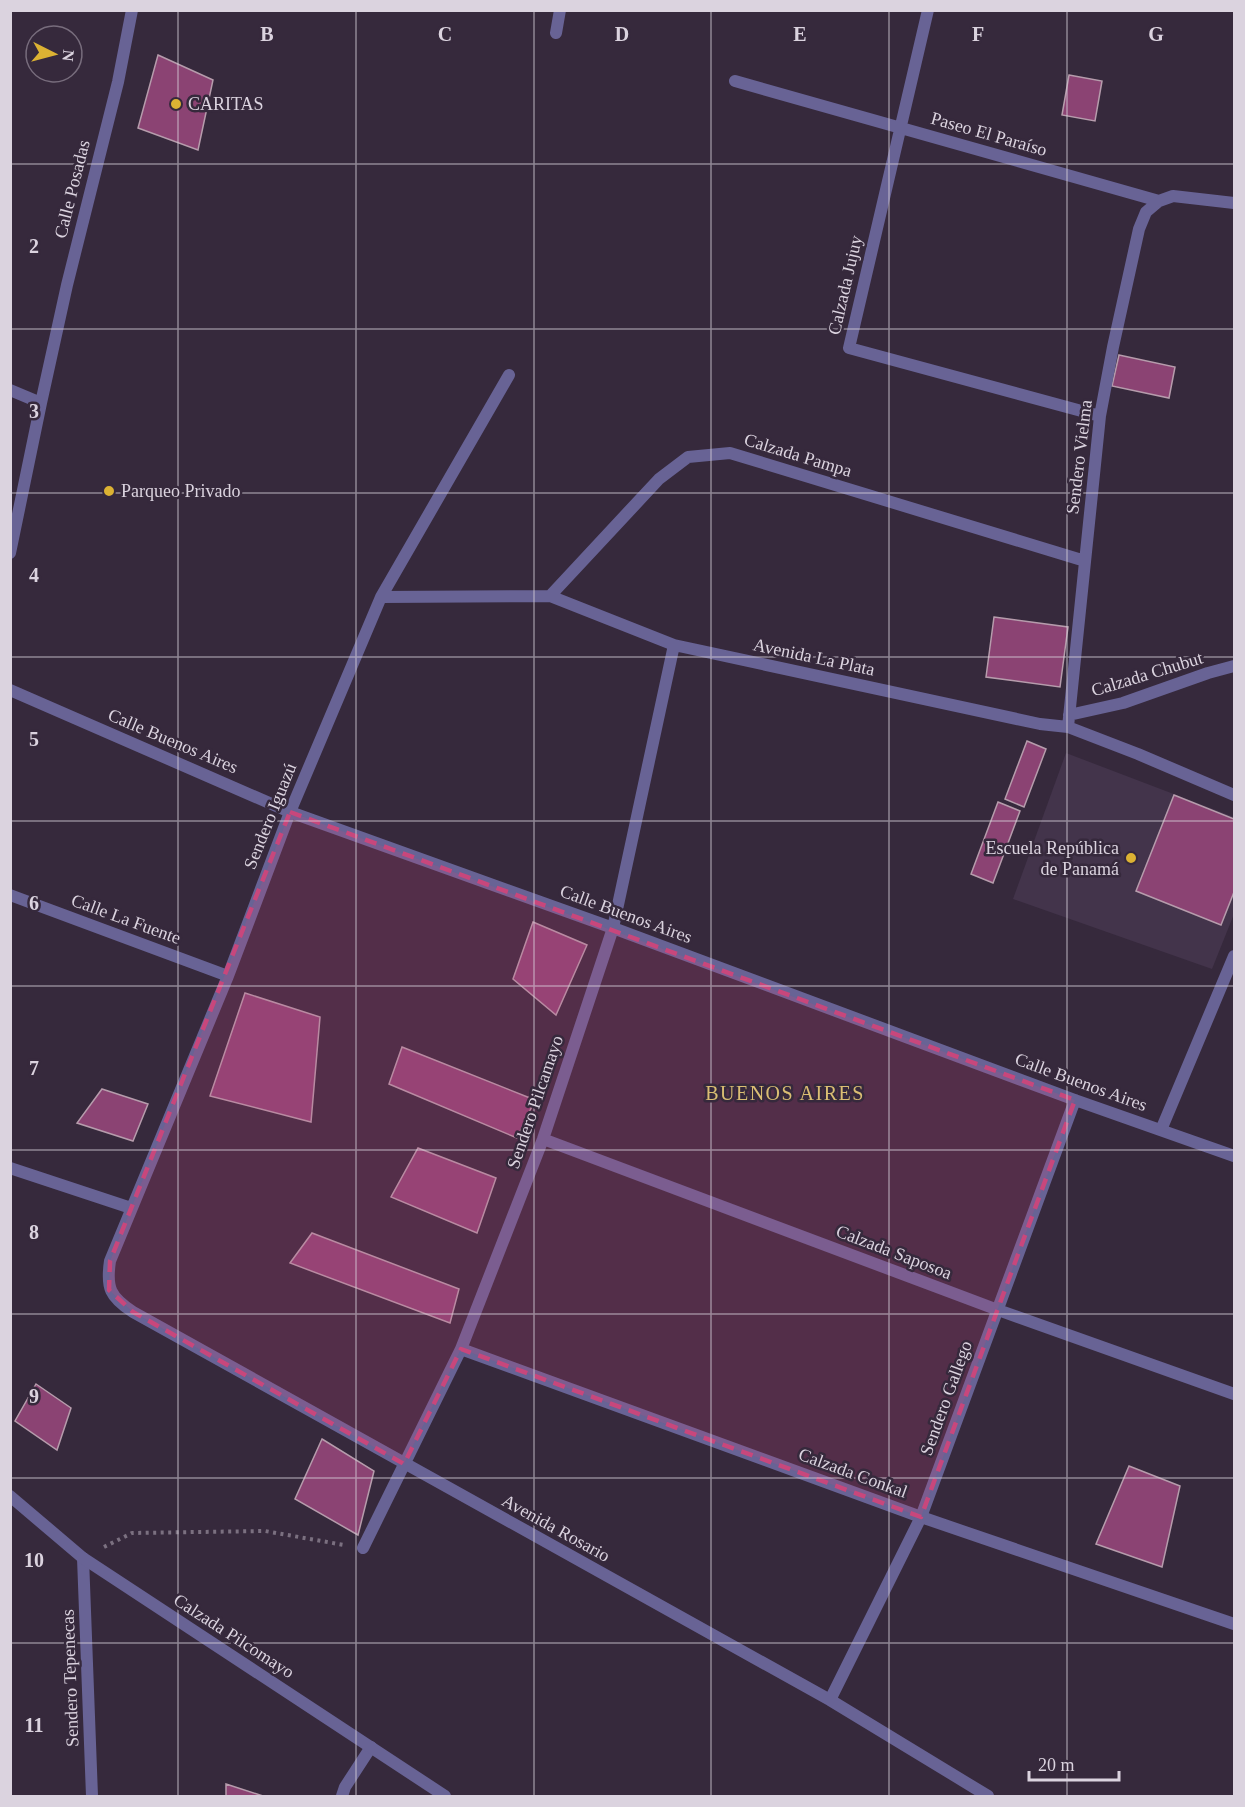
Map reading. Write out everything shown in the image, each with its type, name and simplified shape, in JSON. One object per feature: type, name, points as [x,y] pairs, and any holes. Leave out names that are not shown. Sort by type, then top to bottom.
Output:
[{"type":"street","name":"Calle Posadas","points":[[10,553],[67,285],[118,82],[132,10]]},
{"type":"street","points":[[556,33],[560,10]]},
{"type":"street","name":"Calzada Jujuy","points":[[928,10],[849,348],[1101,416]]},
{"type":"street","name":"Paseo El Paraíso","points":[[735,81],[1159,201],[1173,196],[1234,203]]},
{"type":"street","name":"Sendero Vielma","points":[[1069,721],[1101,416],[1113,347],[1139,229],[1146,212],[1159,201]]},
{"type":"street","name":"Sendero Iguazú","points":[[110,1290],[108,1275],[110,1261],[228,976],[290,812],[381,597],[509,375]]},
{"type":"street","points":[[10,390],[41,403]]},
{"type":"street","name":"Calzada Pampa","points":[[550,596],[659,479],[688,457],[730,453],[1085,561]]},
{"type":"street","name":"Avenida La Plata","points":[[381,597],[550,596],[674,645],[1040,724],[1069,721],[1138,754],[1234,795]]},
{"type":"street","name":"Sendero Pilcamayo","points":[[363,1548],[461,1349],[543,1139],[613,928],[674,645]]},
{"type":"street","name":"Calzada Chubut","points":[[1069,721],[1234,666]]},
{"type":"street","name":"Calle Buenos Aires","points":[[10,690],[290,812],[613,928],[1074,1100],[1234,1156]]},
{"type":"street","name":"Calle La Fuente","points":[[10,895],[228,976]]},
{"type":"street","points":[[1161,1130],[1234,956]]},
{"type":"street","name":"Sendero Gallego","points":[[830,1700],[921,1517],[1074,1100]]},
{"type":"street","name":"Calzada Saposoa","points":[[543,1139],[998,1310],[1234,1394]]},
{"type":"street","points":[[10,1168],[132,1208]]},
{"type":"street","name":"Avenida Rosario","points":[[110,1290],[118,1303],[133,1312],[830,1700],[988,1797]]},
{"type":"street","name":"Calzada Conkal","points":[[461,1349],[921,1517],[1234,1624]]},
{"type":"street","name":"Calzada Pilcomayo","points":[[10,1496],[83,1558],[445,1797]]},
{"type":"street","name":"Sendero Tepenecas","points":[[83,1558],[92,1797]]},
{"type":"street","points":[[342,1797],[345,1786],[371,1747]]},
{"type":"path","points":[[83,1558],[132,1533],[266,1531],[363,1548]]},
{"type":"highlighted area","points":[[290,812],[1075,1100],[921,1517],[461,1349],[404,1464],[133,1312],[109,1290],[110,1261]]},
{"type":"shaded area","name":"Escuela República de Panamá","points":[[1066,753],[1234,817],[1234,914],[1212,969],[1013,899]]},
{"type":"building","name":"CARITAS","points":[[158,55],[213,80],[198,150],[138,128]]},
{"type":"building","points":[[1069,75],[1102,81],[1095,121],[1062,115]]},
{"type":"building","points":[[1119,355],[1175,367],[1169,398],[1112,386]]},
{"type":"building","points":[[994,617],[1068,627],[1060,687],[986,677]]},
{"type":"building","points":[[1027,741],[1046,749],[1024,807],[1005,799]]},
{"type":"building","points":[[1174,795],[1234,819],[1234,892],[1221,925],[1136,891]]},
{"type":"building","points":[[998,802],[1020,811],[993,883],[971,874]]},
{"type":"building","points":[[533,922],[587,945],[556,1015],[513,979]]},
{"type":"building","points":[[245,993],[320,1017],[311,1122],[210,1096]]},
{"type":"building","points":[[402,1047],[535,1100],[517,1138],[389,1084]]},
{"type":"building","points":[[102,1089],[148,1104],[133,1141],[77,1123]]},
{"type":"building","points":[[418,1148],[496,1178],[477,1233],[391,1197]]},
{"type":"building","points":[[312,1233],[459,1289],[450,1323],[290,1263]]},
{"type":"building","points":[[36,1384],[71,1408],[57,1450],[15,1421]]},
{"type":"building","points":[[322,1439],[374,1471],[358,1535],[295,1499]]},
{"type":"building","points":[[1129,1466],[1180,1486],[1162,1567],[1096,1544]]},
{"type":"building","points":[[226,1784],[263,1796],[226,1796]]},
{"type":"place","name":"CARITAS","points":[[176,104]]},
{"type":"place","name":"Parqueo Privado","points":[[109,491]]},
{"type":"place","name":"Escuela República de Panamá","points":[[1131,858]]},
{"type":"district","name":"BUENOS AIRES","points":[[785,1093]]}]
